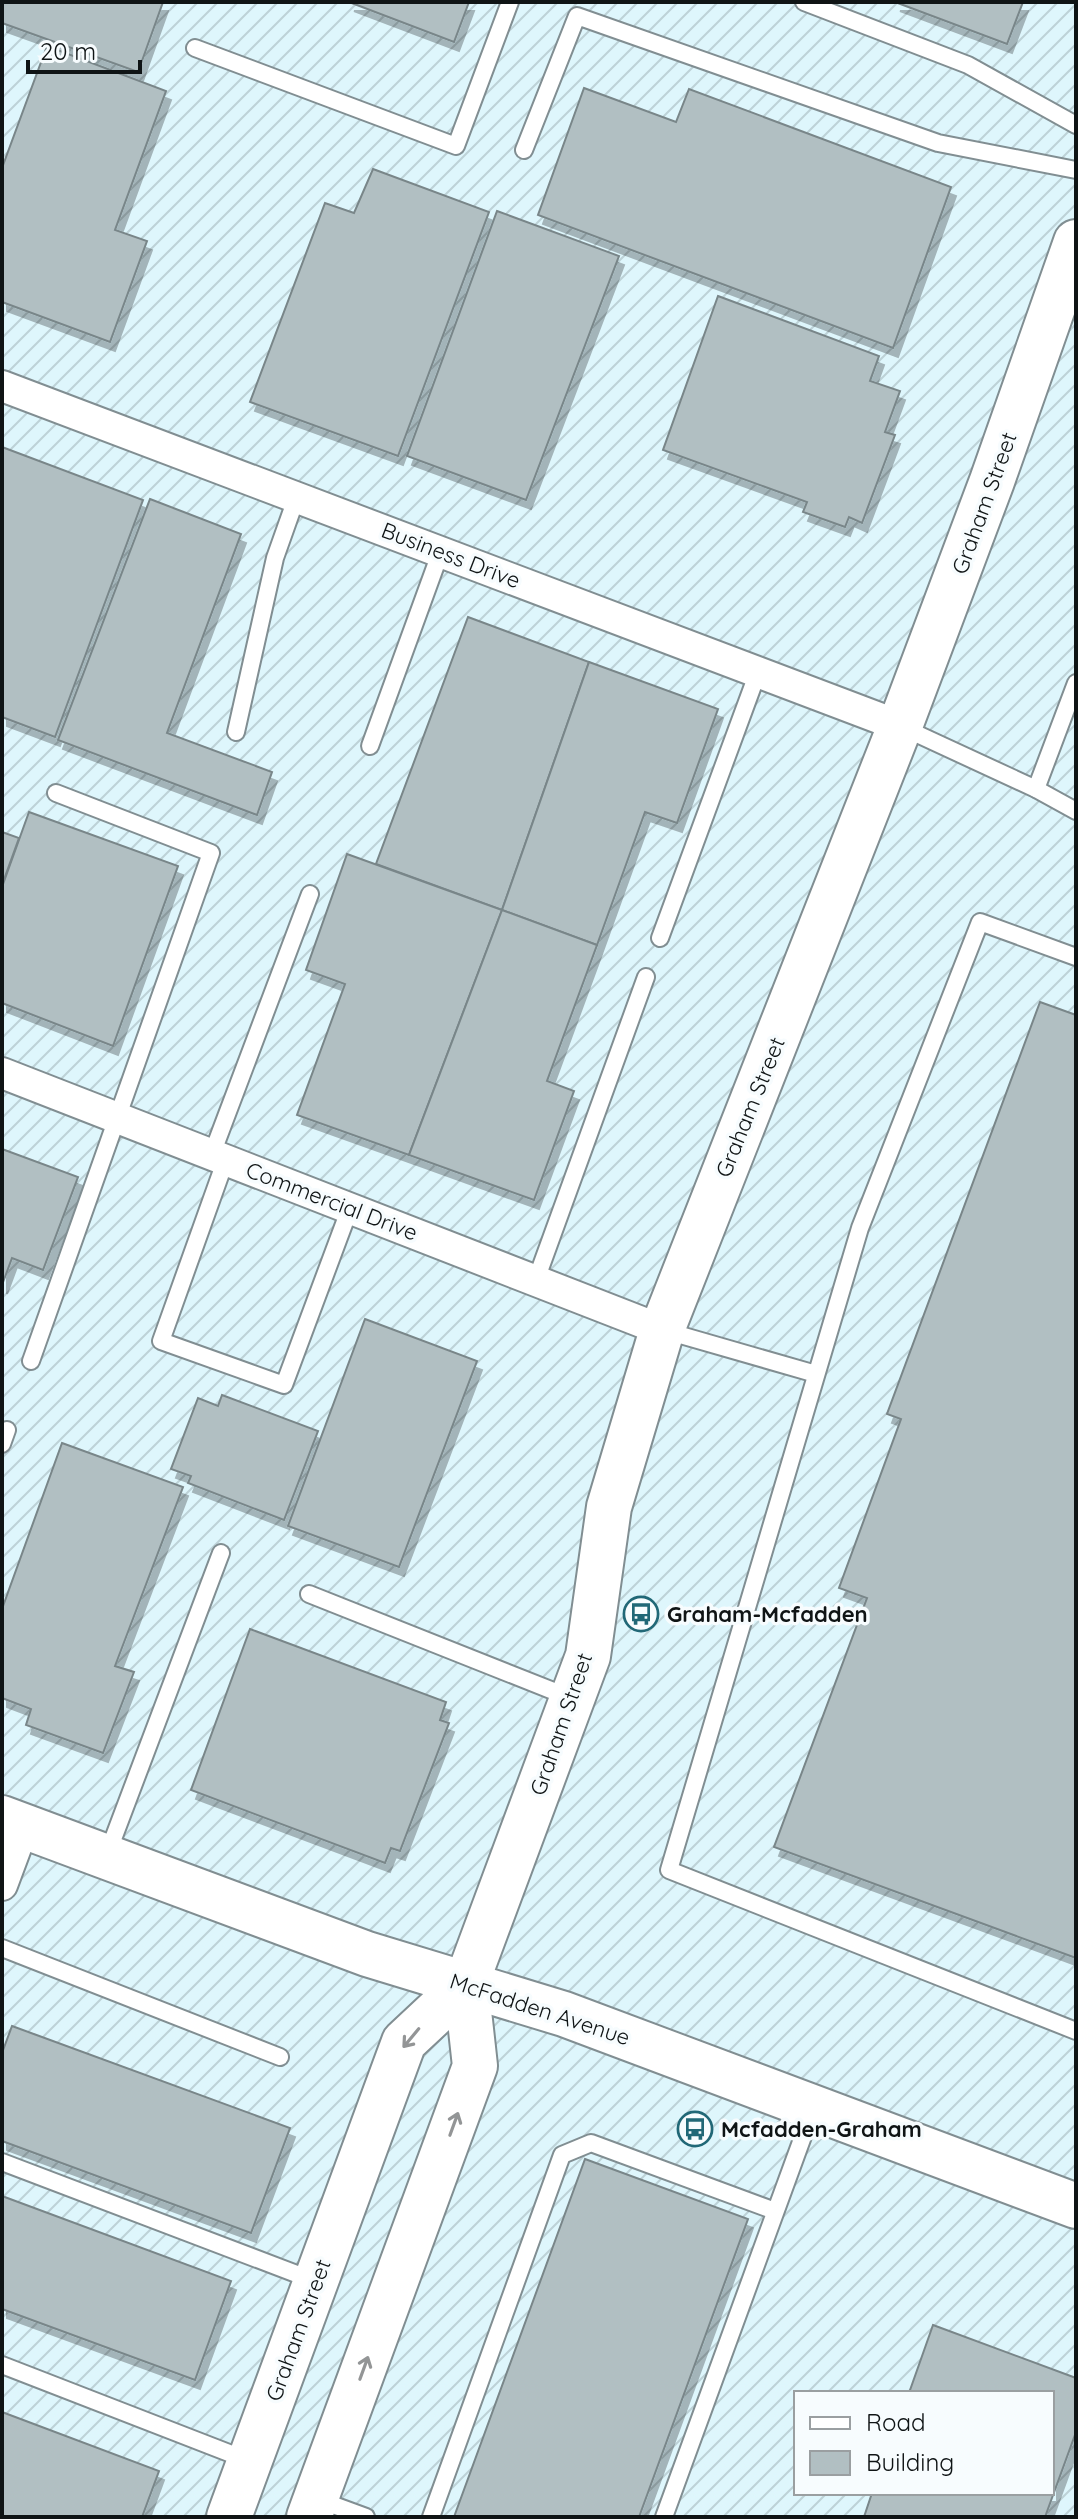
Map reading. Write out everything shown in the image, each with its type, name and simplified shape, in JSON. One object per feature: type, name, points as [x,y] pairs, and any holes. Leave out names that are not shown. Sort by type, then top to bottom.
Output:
[{"type":"street","name":"Graham Street","points":[[229,2517],[404,2042],[466,1984],[588,1656],[609,1507],[662,1330],[900,726],[992,481],[1076,242]]},
{"type":"street","name":"Business Drive","points":[[2,386],[900,726]]},
{"type":"street","name":"Commercial Drive","points":[[2,1073],[662,1330]]},
{"type":"street","name":"McFadden Avenue","points":[[13,1822],[367,1954],[564,2014],[1076,2206]]},
{"type":"street","points":[[2,1885],[13,1822]]},
{"type":"street","name":"Graham Street","points":[[312,2508],[475,2066],[466,1984]]},
{"type":"lane","points":[[195,48],[456,146],[510,2]]},
{"type":"lane","points":[[804,2],[968,65],[1076,125]]},
{"type":"lane","points":[[524,150],[577,16],[938,143],[1076,170]]},
{"type":"lane","points":[[236,732],[275,558],[297,496]]},
{"type":"lane","points":[[370,746],[441,551]]},
{"type":"lane","points":[[660,938],[758,672]]},
{"type":"lane","points":[[1036,789],[1076,683]]},
{"type":"lane","points":[[900,726],[1036,789],[1076,811]]},
{"type":"lane","points":[[31,1361],[211,853],[56,793]]},
{"type":"lane","points":[[310,894],[219,1157],[161,1341],[284,1385],[350,1208]]},
{"type":"lane","points":[[1075,954],[980,922],[860,1228],[669,1870],[1076,2031]]},
{"type":"lane","points":[[536,1280],[646,977]]},
{"type":"lane","points":[[662,1330],[816,1374]]},
{"type":"lane","points":[[106,1856],[221,1553]]},
{"type":"lane","points":[[309,1594],[572,1699]]},
{"type":"lane","points":[[2,1948],[280,2057]]},
{"type":"lane","points":[[664,2517],[813,2107]]},
{"type":"lane","points":[[431,2517],[562,2155],[591,2143],[775,2211]]},
{"type":"lane","points":[[2,2162],[316,2281]]},
{"type":"lane","points":[[2,2365],[250,2461]]},
{"type":"lane","points":[[312,2508],[366,2517]]},
{"type":"shaded area","points":[[2,2],[1076,2],[1076,2517],[2,2517]]},
{"type":"building","points":[[2,2],[163,2],[138,72],[2,23]]},
{"type":"building","points":[[349,2],[469,2],[454,42]]},
{"type":"building","points":[[895,2],[1023,2],[1007,44]]},
{"type":"building","points":[[47,46],[166,91],[115,230],[147,241],[110,342],[2,302],[2,168]]},
{"type":"building","points":[[584,88],[676,122],[689,89],[951,187],[893,348],[538,215]]},
{"type":"building","points":[[373,169],[489,212],[398,456],[250,402],[325,203],[354,213]]},
{"type":"building","points":[[497,211],[619,256],[526,500],[407,456]]},
{"type":"building","points":[[718,296],[879,356],[870,381],[900,391],[885,432],[895,435],[862,523],[849,517],[845,527],[803,512],[807,502],[663,450]]},
{"type":"building","points":[[2,447],[143,500],[55,737],[2,717]]},
{"type":"building","points":[[150,499],[241,534],[167,733],[272,772],[257,815],[58,740]]},
{"type":"building","points":[[468,617],[589,662],[502,910],[376,864]]},
{"type":"building","points":[[589,662],[718,709],[677,823],[645,812],[597,945],[502,910]]},
{"type":"building","points":[[29,812],[178,866],[113,1046],[2,1003],[2,887]]},
{"type":"building","points":[[2,832],[19,838],[2,885]]},
{"type":"building","points":[[347,854],[502,910],[409,1155],[297,1115],[345,984],[306,970]]},
{"type":"building","points":[[502,910],[597,945],[547,1081],[574,1091],[534,1200],[409,1155]]},
{"type":"building","points":[[1040,1002],[1076,1015],[1076,1958],[774,1847],[867,1598],[839,1588],[901,1419],[887,1414]]},
{"type":"building","points":[[2,1149],[78,1177],[43,1270],[12,1258],[2,1285]]},
{"type":"building","points":[[365,1319],[477,1361],[399,1567],[288,1526]]},
{"type":"building","points":[[222,1395],[318,1431],[284,1520],[188,1483],[191,1476],[171,1469],[198,1398],[218,1406]]},
{"type":"building","points":[[62,1443],[183,1487],[115,1666],[134,1672],[103,1753],[26,1725],[31,1709],[2,1698],[2,1609]]},
{"type":"building","points":[[250,1629],[446,1702],[440,1720],[449,1723],[400,1851],[391,1848],[385,1863],[191,1790]]},
{"type":"building","points":[[12,2026],[290,2128],[251,2233],[2,2141],[2,2053]]},
{"type":"building","points":[[585,2159],[748,2219],[639,2517],[454,2517]]},
{"type":"building","points":[[2,2196],[231,2281],[195,2380],[2,2309]]},
{"type":"building","points":[[933,2325],[1076,2378],[1076,2432],[1054,2492],[1054,2391],[910,2391]]},
{"type":"building","points":[[2,2412],[159,2471],[142,2517],[2,2517]]},
{"type":"building","points":[[871,2495],[1053,2495],[1045,2517],[864,2517]]},
{"type":"place","name":"Graham-Mcfadden","points":[[641,1614]]},
{"type":"place","name":"Mcfadden-Graham","points":[[695,2129]]}]
